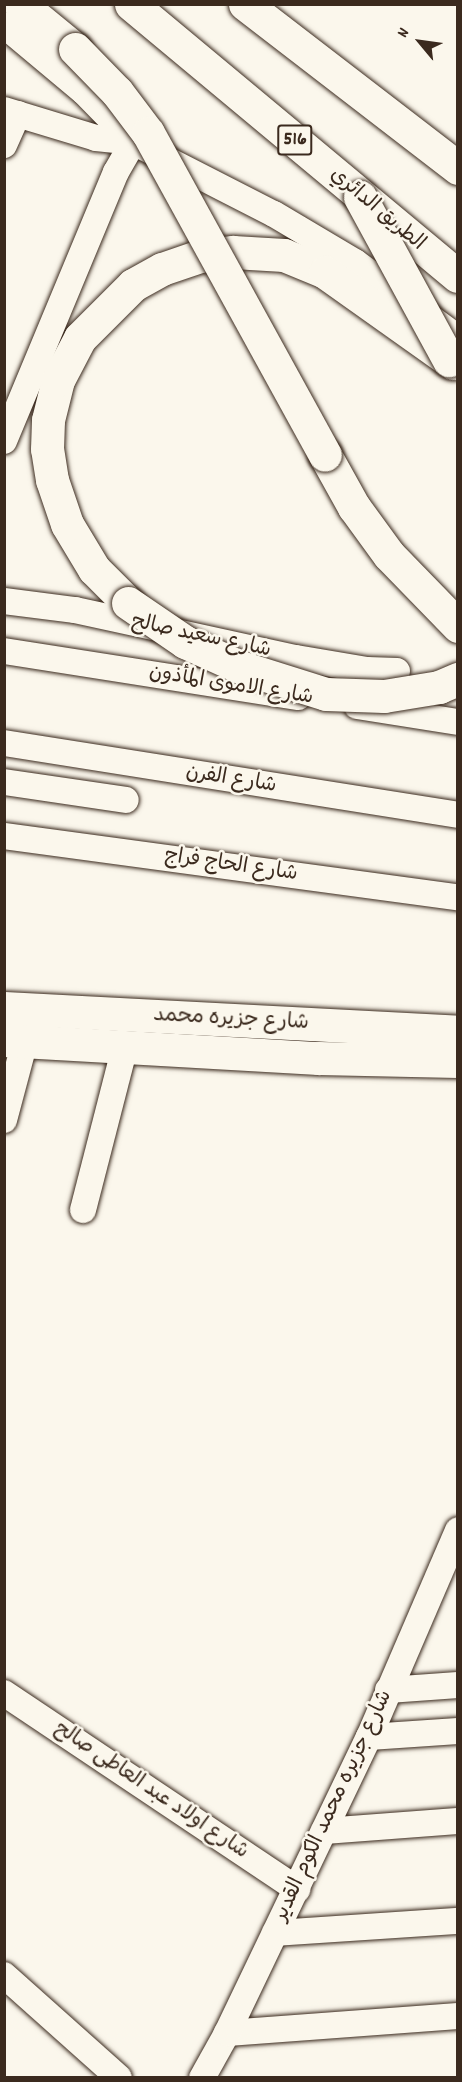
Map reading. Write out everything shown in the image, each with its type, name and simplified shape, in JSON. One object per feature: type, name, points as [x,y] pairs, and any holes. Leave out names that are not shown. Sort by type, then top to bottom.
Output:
[{"type":"main road","points":[[20,4],[75,49],[117,92],[148,133],[354,507],[389,555],[458,626]]},
{"type":"main road","name":"الطريق الدائري","points":[[131,4],[458,276]]},
{"type":"main road","points":[[245,4],[458,168]]},
{"type":"main road","points":[[360,196],[455,355]]},
{"type":"main road","points":[[455,355],[325,272],[284,255],[233,252],[199,256],[162,269],[133,285],[80,338],[58,380],[48,420],[47,448],[52,480],[67,525],[94,569],[128,603],[185,642],[240,667],[326,694],[384,696],[439,687],[458,679]]},
{"type":"main road","name":"شارع جزيره محمد","points":[[4,1008],[458,1032]]},
{"type":"main road","name":"شارع جزيره محمد","points":[[15,1040],[318,1058],[458,1061]]},
{"type":"street","points":[[4,25],[84,92],[133,142],[274,214],[355,262],[455,355]]},
{"type":"street","points":[[4,145],[11,112],[96,138],[133,142]]},
{"type":"street","points":[[4,441],[116,172],[133,142]]},
{"type":"street","name":"شارع سعيد صالح","points":[[4,601],[75,610],[296,658],[367,670],[397,671]]},
{"type":"street","name":"شارع الاموى المأذون","points":[[4,651],[458,722]]},
{"type":"street","name":"شارع الفرن","points":[[4,743],[458,815]]},
{"type":"street","points":[[4,782],[126,800]]},
{"type":"street","name":"شارع الحاج فراج","points":[[4,836],[458,897]]},
{"type":"street","points":[[4,1120],[15,1040]]},
{"type":"street","points":[[83,1210],[125,1046]]},
{"type":"street","name":"شارع جزيره محمد الكوم القدير","points":[[202,2078],[227,2033],[297,1889],[369,1737],[388,1690],[447,1573],[458,1530]]},
{"type":"street","points":[[388,1690],[458,1685]]},
{"type":"street","name":"شارع اولاد عبد العاطى صالح","points":[[4,1693],[297,1889]]},
{"type":"street","points":[[369,1737],[458,1731]]},
{"type":"street","points":[[324,1831],[458,1821]]},
{"type":"street","points":[[275,1933],[458,1921]]},
{"type":"street","points":[[4,1975],[118,2078]]},
{"type":"street","points":[[227,2033],[458,2016]]}]
